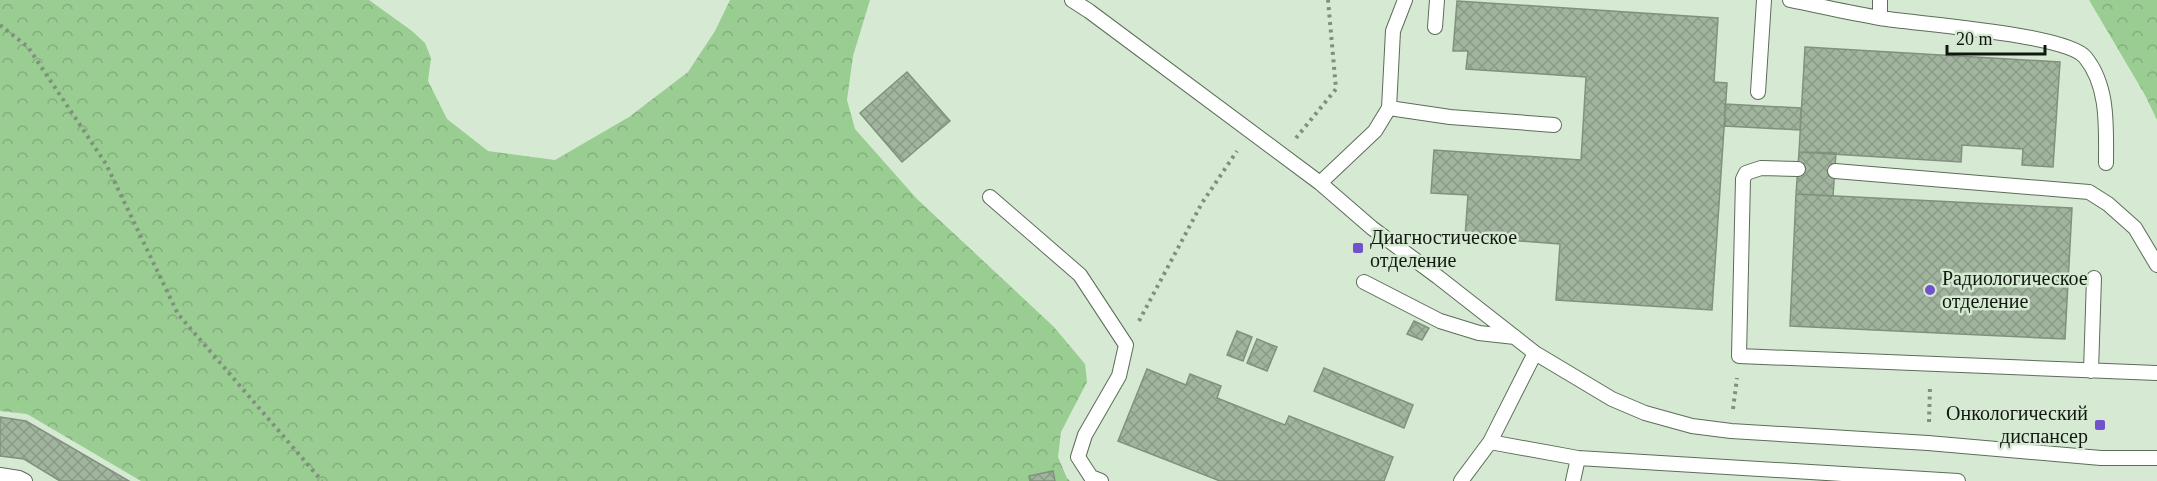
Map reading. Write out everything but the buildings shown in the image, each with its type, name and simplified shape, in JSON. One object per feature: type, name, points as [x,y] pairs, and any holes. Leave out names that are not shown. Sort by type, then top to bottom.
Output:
[{"type":"lane","points":[[1072,0],[1089,10],[1250,133],[1320,183],[1372,228],[1535,353],[1612,399],[1645,413],[1692,426],[1731,431],[1928,443],[2101,458],[2157,458]]},
{"type":"lane","points":[[1320,183],[1376,131],[1389,108],[1393,31],[1405,0]]},
{"type":"lane","points":[[1435,27],[1437,0]]},
{"type":"lane","points":[[1758,92],[1764,0]]},
{"type":"lane","points":[[1790,0],[1880,18],[2004,33],[2050,42],[2084,56],[2098,78],[2106,127],[2106,163]]},
{"type":"lane","points":[[1880,0],[1880,18]]},
{"type":"lane","points":[[1389,108],[1450,117],[1554,124]]},
{"type":"lane","points":[[1798,169],[1753,170],[1746,173],[1743,179],[1739,356],[2157,373]]},
{"type":"lane","points":[[1834,171],[2089,192],[2108,204],[2135,228],[2157,265]]},
{"type":"lane","points":[[990,197],[1080,274],[1126,345],[1119,376],[1085,435],[1078,457],[1091,477],[1101,481]]},
{"type":"lane","points":[[2091,371],[2094,278]]},
{"type":"lane","points":[[1364,282],[1440,321],[1479,333],[1515,337]]},
{"type":"lane","points":[[1461,481],[1490,442],[1535,353]]},
{"type":"lane","points":[[1490,442],[1578,458],[1958,481]]},
{"type":"lane","points":[[1573,481],[1578,458]]},
{"type":"lane","points":[[0,474],[25,481]]},
{"type":"path","points":[[1282,155],[1336,89],[1328,0]]},
{"type":"path","points":[[0,25],[28,47],[106,164],[178,314],[322,481]]},
{"type":"path","points":[[1126,345],[1202,203],[1250,133]]},
{"type":"path","points":[[1731,431],[1739,356]]},
{"type":"path","points":[[1928,443],[1930,365]]},
{"type":"green space","points":[[0,0],[369,0],[425,43],[431,58],[428,81],[447,119],[488,151],[555,160],[629,117],[688,72],[715,31],[730,0],[870,0],[853,56],[847,100],[855,129],[917,199],[1054,327],[1085,364],[1087,382],[1061,432],[1058,457],[1070,481],[141,481],[27,414],[0,411]]},
{"type":"green space","points":[[2089,0],[2157,0],[2157,120],[2145,95]]},
{"type":"place","name":"Диагностическое отделение","points":[[1358,248]]},
{"type":"place","name":"Радиологическое отделение","points":[[1930,290]]},
{"type":"place","name":"Онкологический диспансер","points":[[2100,425]]}]
